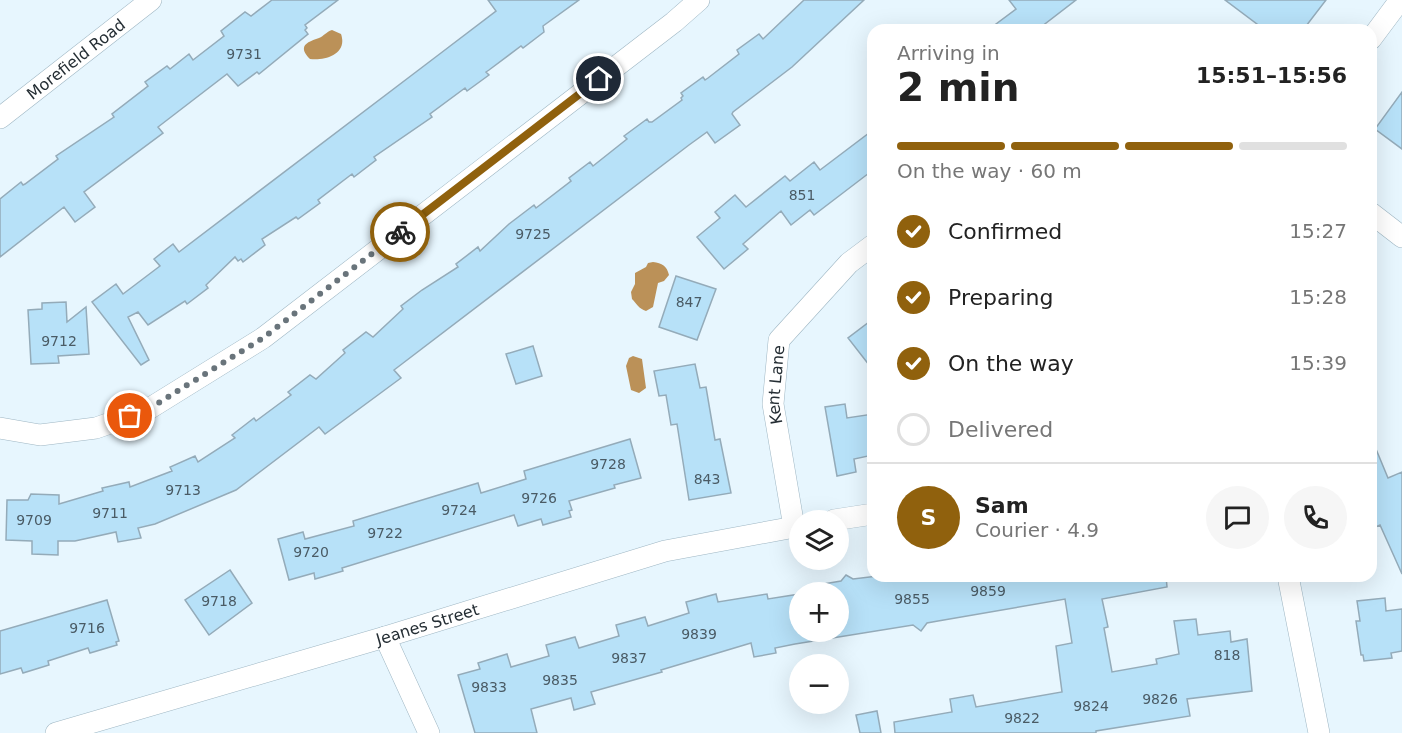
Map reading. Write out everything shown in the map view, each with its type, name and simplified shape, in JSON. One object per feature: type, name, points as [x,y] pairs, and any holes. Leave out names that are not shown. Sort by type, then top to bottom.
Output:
[{"type":"street","name":"Morefield Road","points":[[0,118],[151,0]]},
{"type":"street","points":[[0,428],[40,435],[96,428],[147,410],[263,338],[674,22],[699,0]]},
{"type":"street","points":[[1377,31],[1400,0]]},
{"type":"street","points":[[1377,218],[1402,237]]},
{"type":"street","name":"Kent Lane","points":[[794,510],[773,404],[779,340],[849,263],[867,249]]},
{"type":"street","points":[[849,518],[867,515]]},
{"type":"street","name":"Jeanes Street","points":[[56,733],[385,637],[665,551],[789,528]]},
{"type":"street","points":[[1289,582],[1319,733]]},
{"type":"street","points":[[385,637],[429,733]]},
{"type":"shaded area","points":[[332,30],[341,34],[341,47],[338,51],[322,59],[310,59],[304,51],[305,45]]},
{"type":"shaded area","points":[[653,262],[664,265],[669,275],[664,281],[658,283],[653,307],[646,311],[632,299],[631,292],[635,284],[635,273]]},
{"type":"shaded area","points":[[633,356],[642,359],[646,388],[639,393],[631,390],[626,366],[629,358]]},
{"type":"building","points":[[272,0],[338,0],[305,25],[308,34],[259,74],[257,72],[238,86],[227,74],[158,127],[163,133],[84,192],[95,207],[75,222],[64,207],[0,257],[0,199],[21,182],[25,184],[58,159],[56,156],[114,117],[112,114],[148,86],[145,82],[167,66],[170,69],[189,54],[193,60],[224,36],[221,31],[245,12],[251,16]]},
{"type":"building","points":[[488,0],[579,0],[543,26],[544,32],[486,72],[489,75],[467,91],[465,88],[430,114],[432,117],[374,157],[376,160],[354,177],[352,174],[318,200],[320,203],[298,219],[296,217],[262,239],[265,245],[243,262],[241,259],[238,261],[235,257],[206,285],[208,288],[187,304],[185,301],[148,325],[138,312],[128,317],[149,360],[141,365],[92,302],[116,284],[123,294],[160,266],[154,259],[173,244],[179,252],[437,56],[496,11]]},
{"type":"building","points":[[804,0],[864,0],[792,67],[733,112],[732,114],[740,125],[715,143],[707,132],[689,145],[394,370],[401,378],[325,434],[319,427],[236,490],[155,524],[138,528],[141,538],[118,542],[116,532],[75,541],[58,541],[58,555],[32,554],[32,541],[6,540],[7,500],[28,500],[31,494],[59,495],[59,504],[103,491],[102,488],[129,482],[130,487],[172,471],[170,467],[195,456],[198,462],[235,438],[232,435],[254,418],[256,421],[291,395],[288,392],[310,375],[316,379],[345,353],[343,350],[366,332],[373,337],[403,309],[401,306],[458,267],[456,264],[478,247],[480,251],[509,224],[534,205],[536,208],[571,181],[569,178],[590,162],[593,166],[627,139],[624,136],[647,119],[652,122],[682,100],[681,93],[703,77],[705,80],[708,78],[739,54],[737,50],[759,34],[763,39]]},
{"type":"building","points":[[1009,0],[1076,0],[1045,24],[996,24],[1016,9]]},
{"type":"building","points":[[1225,0],[1326,0],[1308,24],[1257,24]]},
{"type":"building","points":[[1402,92],[1402,149],[1377,130],[1377,126]]},
{"type":"building","points":[[867,135],[867,175],[814,215],[810,210],[791,225],[781,211],[743,244],[748,249],[724,269],[697,237],[720,218],[715,212],[735,195],[746,207],[785,176],[790,181],[814,162],[820,170]]},
{"type":"building","points":[[676,276],[716,289],[697,340],[659,327]]},
{"type":"building","points":[[66,302],[67,322],[86,307],[89,354],[58,356],[59,363],[31,364],[28,310],[42,309],[42,303]]},
{"type":"building","points":[[867,324],[867,362],[848,338]]},
{"type":"building","points":[[533,346],[542,376],[516,384],[506,354]]},
{"type":"building","points":[[695,364],[700,388],[706,387],[715,440],[720,439],[731,493],[689,500],[677,424],[671,425],[666,395],[659,396],[654,371]]},
{"type":"building","points":[[845,404],[847,418],[867,415],[867,456],[854,459],[856,472],[837,476],[825,407]]},
{"type":"building","points":[[630,439],[641,478],[569,501],[572,510],[569,511],[571,517],[543,525],[541,519],[518,526],[514,515],[342,568],[343,571],[315,579],[314,573],[289,580],[278,539],[303,532],[305,539],[354,526],[353,521],[478,483],[481,493],[526,479],[524,471]]},
{"type":"building","points":[[1377,451],[1388,478],[1402,472],[1402,574],[1380,525],[1377,526]]},
{"type":"building","points":[[230,570],[252,603],[209,635],[185,600]]},
{"type":"building","points":[[846,575],[853,579],[867,577],[867,582],[1167,582],[1167,587],[1102,599],[1108,627],[1104,628],[1112,672],[1157,664],[1156,659],[1179,654],[1174,621],[1196,619],[1198,635],[1230,631],[1231,642],[1247,639],[1252,691],[1187,699],[1190,716],[1096,731],[1096,733],[895,733],[894,722],[952,712],[950,699],[973,695],[976,707],[1062,692],[1056,646],[1072,643],[1065,599],[927,623],[921,631],[913,625],[849,635],[849,582],[835,582],[841,581]]},
{"type":"building","points":[[716,594],[718,602],[767,594],[768,599],[789,596],[789,642],[807,642],[775,648],[776,653],[754,657],[751,643],[591,692],[595,704],[574,710],[571,698],[531,709],[537,733],[475,733],[458,675],[480,669],[478,663],[507,654],[511,667],[549,656],[546,645],[575,637],[579,648],[619,636],[616,625],[645,617],[648,626],[689,613],[686,602]]},
{"type":"building","points":[[1385,598],[1386,611],[1402,609],[1402,651],[1391,653],[1392,658],[1364,661],[1356,621],[1360,621],[1357,601]]},
{"type":"building","points":[[107,600],[119,641],[116,642],[117,645],[90,653],[88,648],[48,661],[49,665],[23,673],[21,668],[0,674],[0,631]]},
{"type":"building","points":[[877,711],[881,733],[860,733],[856,715]]},
{"type":"way so far","points":[[130,416],[147,410],[263,338],[400,232]]},
{"type":"route","points":[[400,232],[599,79]]}]
